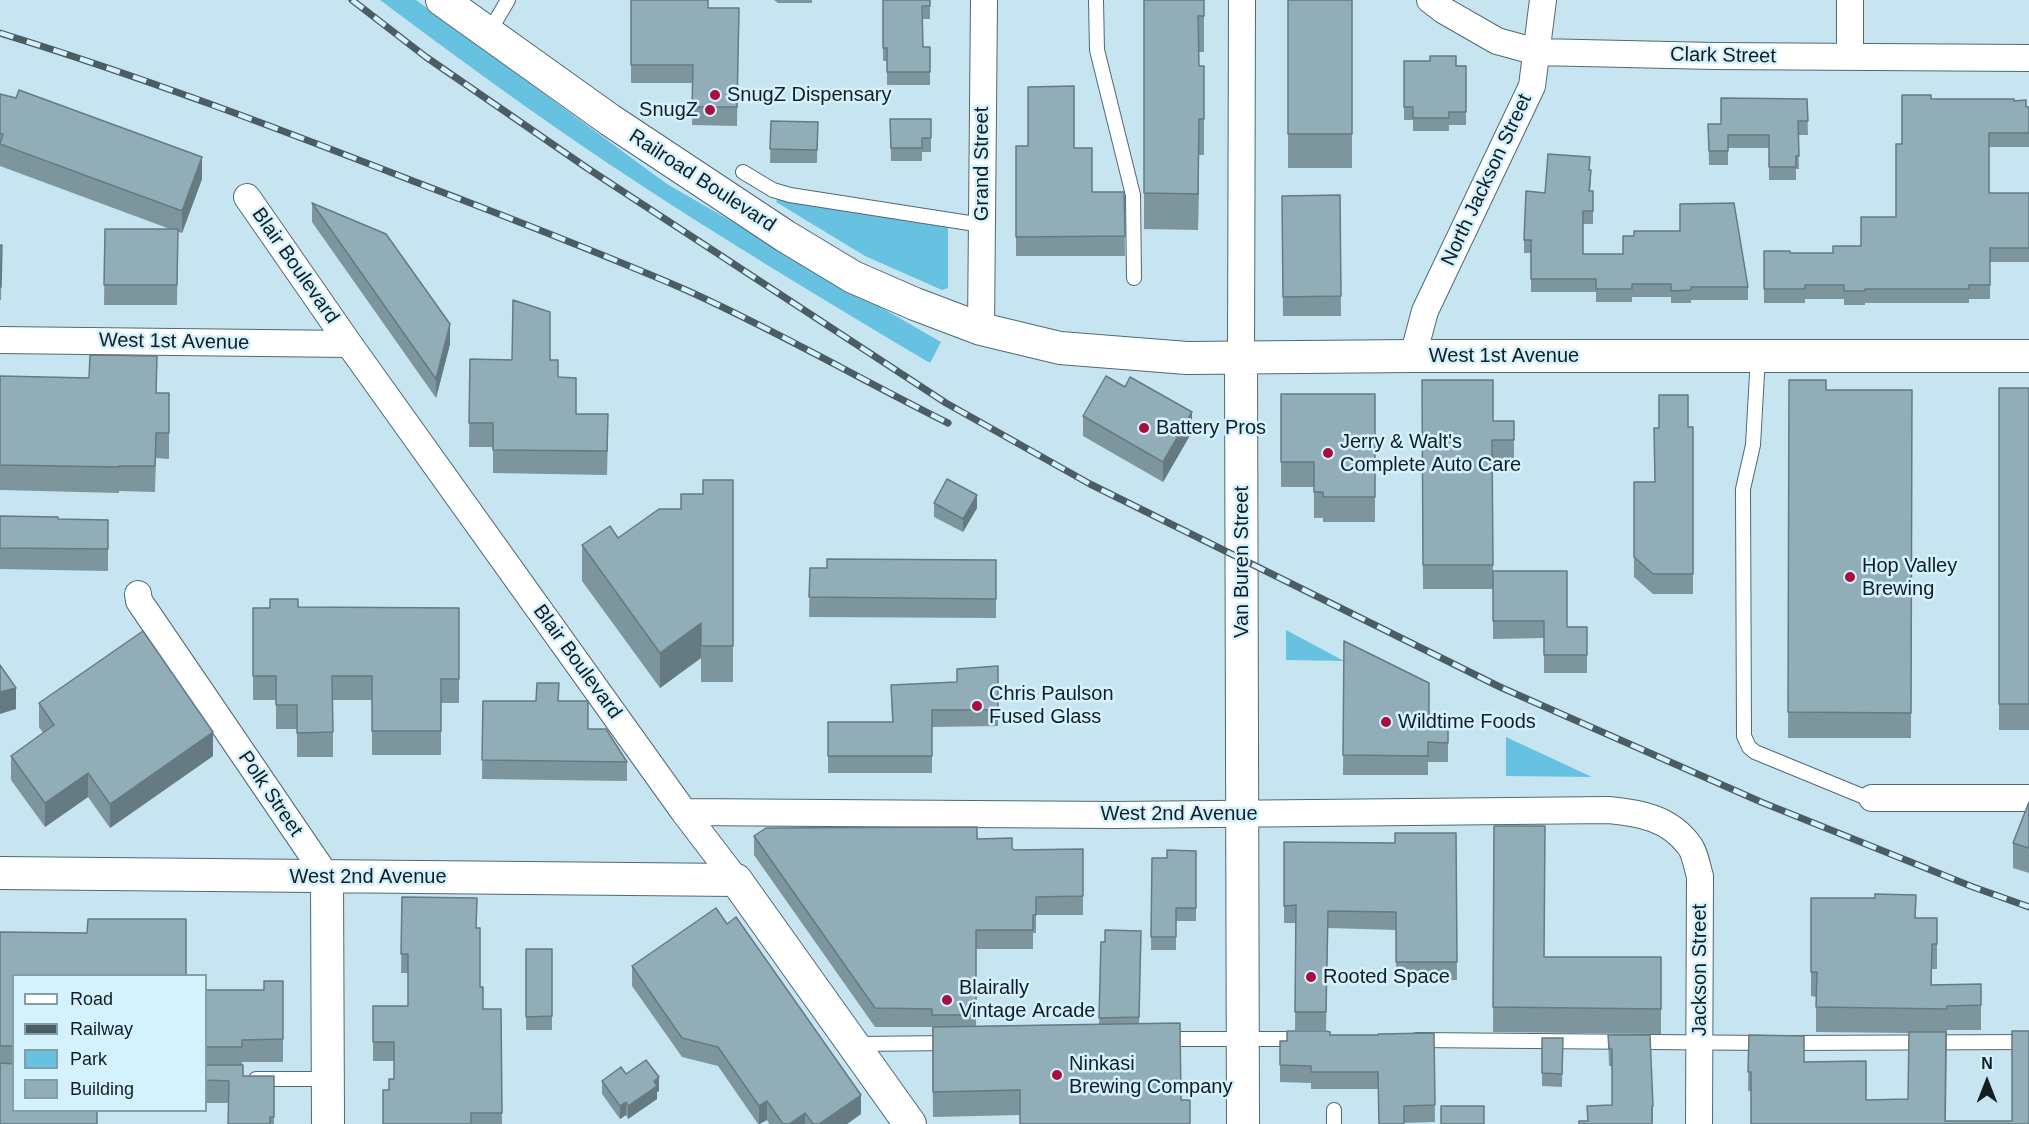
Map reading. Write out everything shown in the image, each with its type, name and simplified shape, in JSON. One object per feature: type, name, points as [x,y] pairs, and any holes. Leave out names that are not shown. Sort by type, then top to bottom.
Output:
[{"type":"street","name":"Railroad Boulevard","points":[[442,0],[610,120],[785,236],[853,277],[981,329]]},
{"type":"street","name":"Grand Street","points":[[981,329],[984,0]]},
{"type":"street","name":"Van Buren Street","points":[[1242,0],[1243,1124]]},
{"type":"street","name":"Clark Street","points":[[1430,0],[1497,41],[1537,52],[2029,58]]},
{"type":"street","name":"North Jackson Street","points":[[1413,356],[1425,311],[1532,86],[1543,0]]},
{"type":"street","points":[[1850,0],[1850,57]]},
{"type":"street","name":"Blair Boulevard","points":[[247,196],[349,344],[910,1124]]},
{"type":"street","name":"West 1st Avenue","points":[[981,329],[1060,348],[1187,358],[2029,356]]},
{"type":"street","name":"West 1st Avenue","points":[[0,340],[349,344]]},
{"type":"street","name":"Polk Street","points":[[138,594],[139,601],[327,877]]},
{"type":"street","points":[[1872,798],[2029,798]]},
{"type":"street","name":"West 2nd Avenue","points":[[684,812],[1241,814],[1609,810],[1642,814],[1670,826]]},
{"type":"street","name":"Jackson Street","points":[[1670,826],[1691,846],[1700,876],[1699,1124]]},
{"type":"street","name":"West 2nd Avenue","points":[[0,873],[736,880]]},
{"type":"street","points":[[327,877],[328,1124]]},
{"type":"lane","points":[[488,34],[508,0]]},
{"type":"lane","points":[[1096,0],[1097,50],[1133,195],[1134,278]]},
{"type":"lane","points":[[743,172],[773,190],[790,195],[982,225]]},
{"type":"lane","points":[[1758,356],[1753,445],[1743,489],[1744,735],[1749,747],[1755,752],[1867,798],[1872,798]]},
{"type":"lane","points":[[1150,1040],[1324,1039]]},
{"type":"lane","points":[[1406,1040],[1700,1044],[2029,1042]]},
{"type":"lane","points":[[854,1044],[961,1042]]},
{"type":"lane","points":[[239,1079],[328,1079]]},
{"type":"green space","points":[[380,0],[416,0],[667,184],[941,342],[930,363],[768,266],[609,164],[493,84]]},
{"type":"green space","points":[[778,198],[948,227],[948,288],[942,290],[865,256],[776,202]]},
{"type":"green space","points":[[1286,630],[1344,661],[1286,660]]},
{"type":"green space","points":[[1506,737],[1592,777],[1506,776]]},
{"type":"building","points":[[631,0],[708,0],[708,8],[739,8],[737,107],[692,107],[693,65],[631,65]]},
{"type":"building","points":[[883,0],[930,0],[930,6],[922,6],[923,47],[930,47],[930,72],[887,72],[887,48],[883,48]]},
{"type":"building","points":[[1144,0],[1204,0],[1204,16],[1198,16],[1199,66],[1204,66],[1204,119],[1199,119],[1198,194],[1144,193]]},
{"type":"building","points":[[1288,0],[1352,0],[1352,134],[1288,134]]},
{"type":"building","points":[[1430,56],[1456,56],[1456,66],[1466,66],[1466,112],[1449,112],[1449,118],[1413,118],[1413,107],[1404,107],[1404,61],[1430,61]]},
{"type":"building","points":[[1074,86],[1074,148],[1092,148],[1092,192],[1124,192],[1125,236],[1016,237],[1016,146],[1028,146],[1028,87]]},
{"type":"building","points":[[19,90],[202,157],[182,211],[0,144],[3,134],[0,134],[0,94],[16,98]]},
{"type":"building","points":[[1902,95],[1931,95],[1931,99],[2026,100],[2026,107],[2029,107],[2029,133],[1989,133],[1989,193],[2029,193],[2029,248],[1990,248],[1990,285],[1969,285],[1969,289],[1844,291],[1844,285],[1805,285],[1805,289],[1764,289],[1764,251],[1833,253],[1833,246],[1861,246],[1861,217],[1896,217],[1896,144],[1902,144]]},
{"type":"building","points":[[1721,98],[1807,99],[1808,121],[1798,121],[1799,156],[1796,156],[1796,167],[1769,167],[1769,135],[1728,135],[1728,151],[1709,151],[1708,124],[1721,124]]},
{"type":"building","points":[[890,119],[931,119],[931,138],[922,138],[922,148],[891,148]]},
{"type":"building","points":[[771,121],[818,122],[817,150],[770,149]]},
{"type":"building","points":[[1548,154],[1590,157],[1589,191],[1593,191],[1593,211],[1583,211],[1583,254],[1623,254],[1623,236],[1634,236],[1634,231],[1680,231],[1680,204],[1734,203],[1748,287],[1691,287],[1691,290],[1671,291],[1671,284],[1632,284],[1632,289],[1596,289],[1596,279],[1531,279],[1531,240],[1524,240],[1526,191],[1545,193]]},
{"type":"building","points":[[1340,195],[1341,296],[1283,297],[1282,196]]},
{"type":"building","points":[[312,203],[386,234],[450,324],[436,379]]},
{"type":"building","points":[[105,229],[178,229],[177,285],[104,285]]},
{"type":"building","points":[[0,245],[2,245],[1,287],[0,287]]},
{"type":"building","points":[[513,300],[550,312],[550,360],[558,360],[558,377],[576,378],[576,414],[608,414],[607,451],[493,450],[493,423],[469,423],[470,359],[512,360]]},
{"type":"building","points":[[90,355],[157,356],[156,393],[169,393],[169,433],[156,433],[155,466],[0,465],[0,376],[89,378]]},
{"type":"building","points":[[1106,376],[1125,387],[1130,377],[1192,412],[1163,462],[1083,416]]},
{"type":"building","points":[[1422,380],[1493,380],[1493,421],[1514,421],[1514,440],[1492,440],[1493,565],[1423,565]]},
{"type":"building","name":"Hop Valley Brewing","points":[[1789,380],[1826,380],[1826,390],[1912,390],[1911,713],[1788,712]]},
{"type":"building","points":[[1999,388],[2029,388],[2029,704],[1999,704]]},
{"type":"building","name":"Jerry & Walt's Complete Auto Care","points":[[1281,394],[1375,394],[1375,497],[1323,497],[1323,492],[1314,492],[1314,462],[1281,462]]},
{"type":"building","points":[[1659,395],[1688,395],[1688,427],[1693,427],[1693,574],[1653,574],[1634,557],[1634,482],[1655,482],[1654,428],[1659,428]]},
{"type":"building","points":[[947,479],[977,495],[963,519],[934,503]]},
{"type":"building","points":[[703,480],[733,480],[733,646],[701,646],[701,623],[660,653],[582,545],[610,526],[618,538],[659,509],[681,509],[681,494],[703,494]]},
{"type":"building","points":[[0,516],[108,520],[108,549],[0,548]]},
{"type":"building","points":[[827,559],[996,560],[996,599],[809,597],[810,568],[827,568]]},
{"type":"building","points":[[1493,571],[1567,571],[1567,627],[1587,627],[1587,655],[1544,655],[1544,621],[1493,621]]},
{"type":"building","points":[[270,599],[298,599],[298,607],[459,608],[459,679],[441,679],[441,731],[372,731],[372,676],[332,676],[333,732],[297,733],[297,705],[276,705],[276,676],[253,676],[253,608],[270,608]]},
{"type":"building","points":[[143,631],[213,732],[110,804],[88,773],[45,803],[11,756],[54,725],[39,703]]},
{"type":"building","name":"Wildtime Foods","points":[[1344,641],[1429,683],[1429,723],[1448,723],[1448,743],[1428,742],[1428,756],[1343,755]]},
{"type":"building","points":[[0,665],[16,688],[0,692]]},
{"type":"building","points":[[998,666],[998,710],[932,710],[932,756],[828,756],[828,722],[893,722],[891,685],[957,682],[957,669]]},
{"type":"building","points":[[537,683],[559,683],[558,701],[588,701],[588,729],[606,729],[627,762],[482,760],[483,701],[536,701]]},
{"type":"building","points":[[2029,802],[2029,848],[2013,843]]},
{"type":"building","points":[[1494,826],[1545,826],[1544,957],[1661,957],[1661,1009],[1493,1007]]},
{"type":"building","points":[[977,827],[977,839],[1012,838],[1014,850],[1083,849],[1083,896],[1036,897],[1033,930],[976,930],[976,1015],[932,1015],[932,1009],[875,1008],[754,836],[766,828]]},
{"type":"building","points":[[1395,833],[1456,833],[1457,962],[1396,962],[1396,912],[1328,911],[1326,1012],[1295,1012],[1296,905],[1284,906],[1284,842],[1395,843]]},
{"type":"building","points":[[1167,850],[1196,851],[1196,908],[1176,908],[1176,937],[1151,937],[1152,858],[1167,858]]},
{"type":"building","points":[[1875,894],[1916,895],[1915,918],[1937,918],[1937,944],[1932,944],[1931,985],[1981,984],[1981,1005],[1947,1006],[1947,1009],[1816,1007],[1817,972],[1811,972],[1811,898],[1875,898]]},
{"type":"building","points":[[402,897],[477,898],[476,928],[480,928],[480,987],[483,987],[483,1009],[501,1009],[502,1113],[471,1113],[471,1124],[383,1124],[383,1090],[389,1090],[389,1079],[394,1079],[394,1042],[373,1042],[373,1006],[408,1006],[408,954],[401,954]]},
{"type":"building","points":[[716,908],[727,924],[736,917],[861,1095],[819,1124],[813,1124],[805,1113],[789,1124],[783,1124],[767,1101],[759,1106],[718,1047],[682,1038],[632,966]]},
{"type":"building","points":[[88,919],[186,919],[186,974],[12,974],[12,1046],[0,1046],[0,932],[87,933]]},
{"type":"building","points":[[1105,930],[1141,931],[1139,1017],[1099,1018],[1101,942],[1105,942]]},
{"type":"building","points":[[526,949],[552,949],[552,1016],[526,1017]]},
{"type":"building","points":[[264,981],[283,981],[283,1039],[242,1040],[242,1047],[207,1047],[207,990],[264,990]]},
{"type":"building","name":"Ninkasi Brewing Company","points":[[1180,1023],[1181,1100],[1190,1100],[1190,1124],[1020,1124],[1020,1090],[933,1092],[933,1027]]},
{"type":"building","points":[[1287,1031],[1326,1031],[1330,1032],[1330,1035],[1434,1033],[1435,1105],[1404,1106],[1404,1124],[1379,1124],[1378,1072],[1311,1072],[1311,1066],[1280,1065],[1280,1041],[1287,1041]]},
{"type":"building","points":[[2012,1031],[2029,1031],[2029,1124],[1751,1124],[1751,1072],[1748,1072],[1749,1035],[1804,1036],[1804,1062],[1866,1061],[1866,1100],[1908,1099],[1909,1032],[1946,1032],[1945,1121],[2012,1121]]},
{"type":"building","points":[[1608,1035],[1650,1035],[1652,1124],[1579,1124],[1579,1121],[1588,1121],[1587,1106],[1612,1105],[1612,1049],[1609,1049]]},
{"type":"building","points":[[1542,1038],[1563,1038],[1562,1074],[1542,1073]]},
{"type":"building","points":[[646,1060],[659,1077],[654,1081],[657,1086],[628,1106],[626,1102],[620,1106],[602,1081],[621,1067],[626,1074]]},
{"type":"building","points":[[0,1063],[12,1064],[12,1112],[97,1112],[97,1124],[0,1124]]},
{"type":"building","points":[[207,1065],[243,1065],[243,1076],[274,1076],[274,1117],[270,1117],[270,1124],[228,1124],[229,1081],[207,1080]]},
{"type":"building","points":[[1441,1106],[1484,1106],[1484,1124],[1441,1124]]},
{"type":"railway","points":[[352,0],[426,57],[587,168],[946,403],[1090,484],[1500,687],[1761,802],[1973,887],[2029,907]]},
{"type":"railway","points":[[0,33],[259,122],[618,261],[752,321],[948,423]]},
{"type":"place","name":"SnugZ Dispensary","points":[[715,95]]},
{"type":"place","name":"SnugZ","points":[[710,110]]},
{"type":"place","name":"Battery Pros","points":[[1144,428]]},
{"type":"place","name":"Jerry & Walt's Complete Auto Care","points":[[1328,453]]},
{"type":"place","name":"Hop Valley Brewing","points":[[1850,577]]},
{"type":"place","name":"Chris Paulson Fused Glass","points":[[977,706]]},
{"type":"place","name":"Wildtime Foods","points":[[1386,722]]},
{"type":"place","name":"Rooted Space","points":[[1311,977]]},
{"type":"place","name":"Blairally Vintage Arcade","points":[[947,1000]]},
{"type":"place","name":"Ninkasi Brewing Company","points":[[1057,1075]]}]
